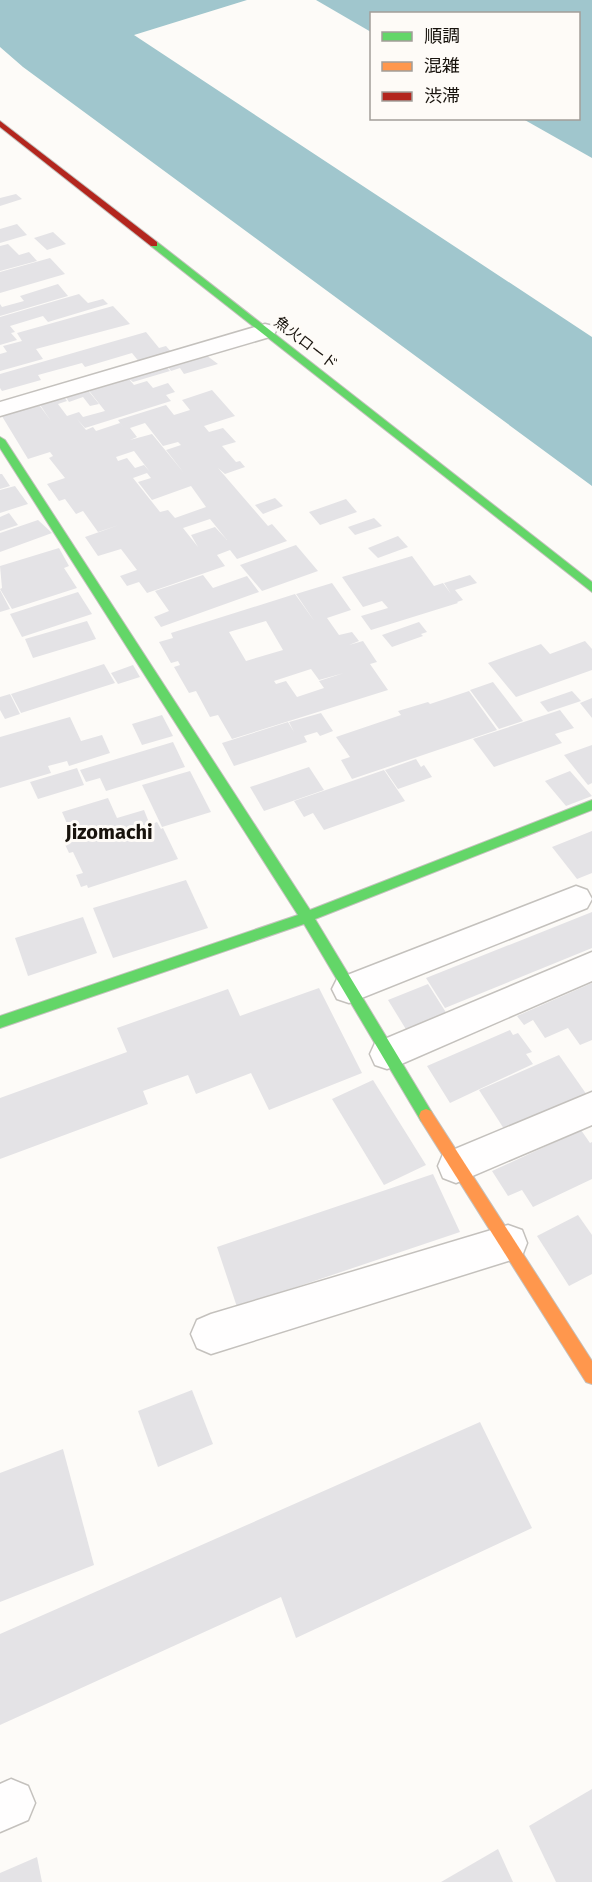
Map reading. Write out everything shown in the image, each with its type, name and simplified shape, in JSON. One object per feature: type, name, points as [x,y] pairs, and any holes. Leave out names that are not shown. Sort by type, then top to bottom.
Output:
[{"type":"street","name":"魚火ロード","points":[[0,123],[592,588]]},
{"type":"street","points":[[0,409],[265,331]]},
{"type":"street","points":[[0,440],[308,917],[387,1054],[456,1166],[592,1376]]},
{"type":"street","points":[[0,1022],[308,917],[592,805]]},
{"type":"street","points":[[349,989],[576,899]]},
{"type":"street","points":[[387,1054],[592,966]]},
{"type":"street","points":[[456,1166],[592,1108]]},
{"type":"street","points":[[211,1334],[508,1243]]},
{"type":"water","points":[[0,0],[592,0],[592,486],[23,67],[0,47]]},
{"type":"pier","points":[[247,0],[316,0],[370,31],[370,120],[525,120],[592,158],[592,337],[134,35]]},
{"type":"building","points":[[16,194],[22,199],[0,206],[0,198]]},
{"type":"building","points":[[17,224],[27,235],[0,243],[0,229]]},
{"type":"building","points":[[53,232],[66,244],[47,250],[34,238]]},
{"type":"building","points":[[8,244],[19,255],[29,252],[37,261],[0,271],[0,246]]},
{"type":"building","points":[[50,258],[65,274],[0,293],[0,272]]},
{"type":"building","points":[[58,284],[68,296],[0,316],[0,304],[2,307],[24,301],[20,296]]},
{"type":"building","points":[[79,294],[88,303],[103,299],[108,304],[48,322],[43,316],[10,326],[15,332],[11,333],[17,340],[0,345],[0,317]]},
{"type":"building","points":[[113,306],[130,324],[36,349],[43,359],[0,371],[0,354],[7,352],[3,346],[22,341],[17,333]]},
{"type":"building","points":[[146,332],[159,348],[166,346],[172,353],[140,363],[132,353],[85,367],[82,363],[38,375],[41,380],[2,391],[0,388],[0,374]]},
{"type":"building","points":[[202,352],[218,364],[184,374],[180,368],[171,371],[165,363]]},
{"type":"building","points":[[163,363],[170,371],[133,382],[128,378],[134,385],[147,381],[153,388],[168,383],[175,392],[166,395],[171,401],[85,428],[77,419],[86,430],[93,427],[96,431],[120,423],[125,430],[118,420],[166,405],[174,415],[190,410],[182,400],[212,390],[235,416],[204,426],[209,432],[223,428],[236,442],[222,446],[236,462],[240,461],[245,467],[225,474],[218,468],[268,526],[272,524],[287,541],[237,559],[230,550],[217,555],[225,566],[147,593],[139,582],[127,586],[120,576],[137,570],[121,549],[98,556],[85,537],[119,525],[98,532],[83,511],[76,514],[65,499],[59,501],[47,484],[65,478],[49,458],[53,456],[50,452],[28,459],[0,413],[37,402],[51,421],[38,402],[62,394],[67,401],[58,404],[67,416],[79,412],[83,417],[105,411],[86,387]],"holes":[[[145,423],[163,446],[178,442],[181,445],[166,450],[184,473],[152,434],[130,440],[137,437],[130,428]],[[134,451],[150,472],[144,465],[135,468],[127,458],[118,461],[116,457]],[[147,473],[151,478],[138,482],[152,500],[191,486],[206,507],[175,518],[168,510],[160,512],[133,478]],[[210,519],[227,540],[215,527],[191,535],[198,547],[183,528]]]},
{"type":"building","points":[[86,388],[99,404],[90,406],[83,397],[69,402],[64,394]]},
{"type":"building","points":[[0,474],[2,474],[10,486],[0,489]]},
{"type":"building","points":[[15,486],[28,504],[0,513],[0,490]]},
{"type":"building","points":[[275,498],[283,506],[263,514],[255,505]]},
{"type":"building","points":[[346,499],[357,512],[320,525],[309,512]]},
{"type":"building","points":[[9,513],[18,525],[0,531],[0,517]]},
{"type":"building","points":[[374,518],[382,526],[355,535],[348,527]]},
{"type":"building","points":[[38,520],[52,533],[0,552],[0,533]]},
{"type":"building","points":[[398,536],[408,547],[378,558],[368,548]]},
{"type":"building","points":[[296,545],[318,571],[262,591],[240,565]]},
{"type":"building","points":[[59,548],[69,566],[64,568],[77,588],[12,609],[0,589],[2,588],[0,566]]},
{"type":"building","points":[[412,556],[434,586],[443,583],[451,594],[444,583],[470,575],[477,583],[455,590],[463,600],[458,603],[371,630],[361,616],[388,608],[382,601],[363,607],[342,577]]},
{"type":"building","points":[[203,575],[213,588],[247,576],[259,592],[161,627],[154,617],[169,611],[155,591]]},
{"type":"building","points":[[332,583],[351,610],[327,618],[339,635],[352,632],[359,641],[349,645],[363,641],[377,662],[370,664],[388,690],[232,739],[218,715],[210,717],[196,691],[189,693],[174,667],[180,665],[178,661],[171,663],[159,642],[173,638],[171,633],[295,594],[315,622],[296,594]],"holes":[[[266,621],[283,650],[246,661],[229,632]],[[311,669],[319,680],[344,673],[319,681],[324,688],[297,697],[286,681],[276,684],[274,681]]]},
{"type":"building","points":[[0,590],[10,609],[0,612]]},
{"type":"building","points":[[78,592],[92,614],[22,637],[10,614]]},
{"type":"building","points":[[87,621],[96,639],[33,658],[25,639]]},
{"type":"building","points":[[419,622],[427,632],[421,634],[423,636],[392,647],[382,635]]},
{"type":"building","points":[[585,641],[592,649],[592,670],[516,697],[488,663],[541,644],[550,654]]},
{"type":"building","points":[[104,664],[115,683],[21,713],[11,694]]},
{"type":"building","points":[[133,665],[140,677],[118,684],[111,673]]},
{"type":"building","points":[[493,682],[523,721],[499,729],[470,690]]},
{"type":"building","points":[[469,691],[497,730],[352,779],[341,760],[350,757],[336,737],[401,715],[398,711],[428,702],[430,704]]},
{"type":"building","points":[[572,691],[581,701],[548,712],[540,702]]},
{"type":"building","points":[[10,694],[20,714],[5,719],[0,710],[0,697]]},
{"type":"building","points":[[592,698],[592,718],[580,703]]},
{"type":"building","points":[[560,710],[574,728],[555,734],[562,743],[494,767],[473,739]]},
{"type":"building","points":[[321,713],[333,731],[320,736],[317,732],[304,736],[307,742],[234,766],[222,743],[288,722],[294,732],[289,722]]},
{"type":"building","points":[[162,715],[173,736],[142,745],[132,724]]},
{"type":"building","points":[[70,717],[81,741],[102,735],[110,753],[69,766],[67,761],[48,766],[51,773],[0,788],[0,737]]},
{"type":"building","points":[[173,742],[185,767],[106,791],[100,778],[86,782],[80,770]]},
{"type":"building","points":[[592,745],[592,783],[588,785],[564,755]]},
{"type":"building","points":[[416,759],[421,767],[424,765],[432,777],[398,789],[385,770]]},
{"type":"building","points":[[309,767],[324,790],[264,811],[250,787]]},
{"type":"building","points":[[77,768],[84,785],[38,799],[30,782]]},
{"type":"building","points":[[384,770],[405,801],[324,830],[313,813],[304,817],[294,801]]},
{"type":"building","points":[[190,771],[211,812],[162,827],[142,785]]},
{"type":"building","points":[[570,771],[592,796],[566,806],[545,781]]},
{"type":"building","points":[[108,798],[117,818],[144,810],[150,825],[157,822],[161,829],[163,828],[178,859],[88,888],[87,885],[81,887],[76,875],[83,873],[73,852],[69,853],[62,838],[72,835],[62,812]]},
{"type":"building","points":[[592,831],[592,873],[577,879],[552,847]]},
{"type":"building","points":[[186,880],[208,928],[113,958],[93,908]]},
{"type":"building","points":[[592,912],[592,948],[445,1008],[426,978]]},
{"type":"building","points":[[83,917],[97,953],[28,976],[15,938]]},
{"type":"building","points":[[592,983],[592,1040],[580,1045],[568,1028],[545,1038],[533,1020],[524,1025],[517,1016]]},
{"type":"building","points":[[428,984],[447,1014],[407,1031],[388,1000]]},
{"type":"building","points":[[319,988],[362,1073],[269,1110],[251,1073],[196,1094],[188,1075],[143,1091],[148,1104],[0,1159],[0,1098],[127,1052],[117,1028],[228,989],[240,1016]]},
{"type":"building","points":[[510,1030],[513,1035],[518,1033],[532,1052],[526,1054],[533,1064],[450,1103],[427,1066]]},
{"type":"building","points":[[559,1055],[587,1095],[506,1132],[479,1090]]},
{"type":"building","points":[[373,1080],[426,1165],[384,1185],[332,1099]]},
{"type":"building","points":[[581,1130],[590,1143],[592,1142],[592,1179],[533,1207],[522,1190],[508,1196],[492,1171]]},
{"type":"building","points":[[433,1174],[460,1232],[237,1307],[217,1247]]},
{"type":"building","points":[[578,1215],[592,1235],[592,1274],[569,1286],[537,1236]]},
{"type":"building","points":[[192,1390],[213,1444],[158,1467],[138,1411]]},
{"type":"building","points":[[480,1422],[532,1528],[296,1638],[281,1597],[0,1725],[0,1634]]},
{"type":"building","points":[[63,1449],[94,1565],[0,1602],[0,1473]]},
{"type":"building","points":[[592,1789],[592,1882],[556,1882],[529,1826]]},
{"type":"building","points":[[498,1849],[513,1882],[441,1882]]},
{"type":"building","points":[[37,1857],[42,1882],[0,1882],[0,1873]]},
{"type":"traffic: fast","points":[[154,244],[592,588]]},
{"type":"traffic: fast","points":[[0,440],[307,917],[426,1116]]},
{"type":"traffic: fast","points":[[0,1022],[307,917],[592,805]]},
{"type":"traffic: slow","points":[[426,1116],[592,1376]]},
{"type":"traffic: jam","points":[[0,123],[154,244]]},
{"type":"district","name":"Jizomachi","points":[[109,832]]}]
